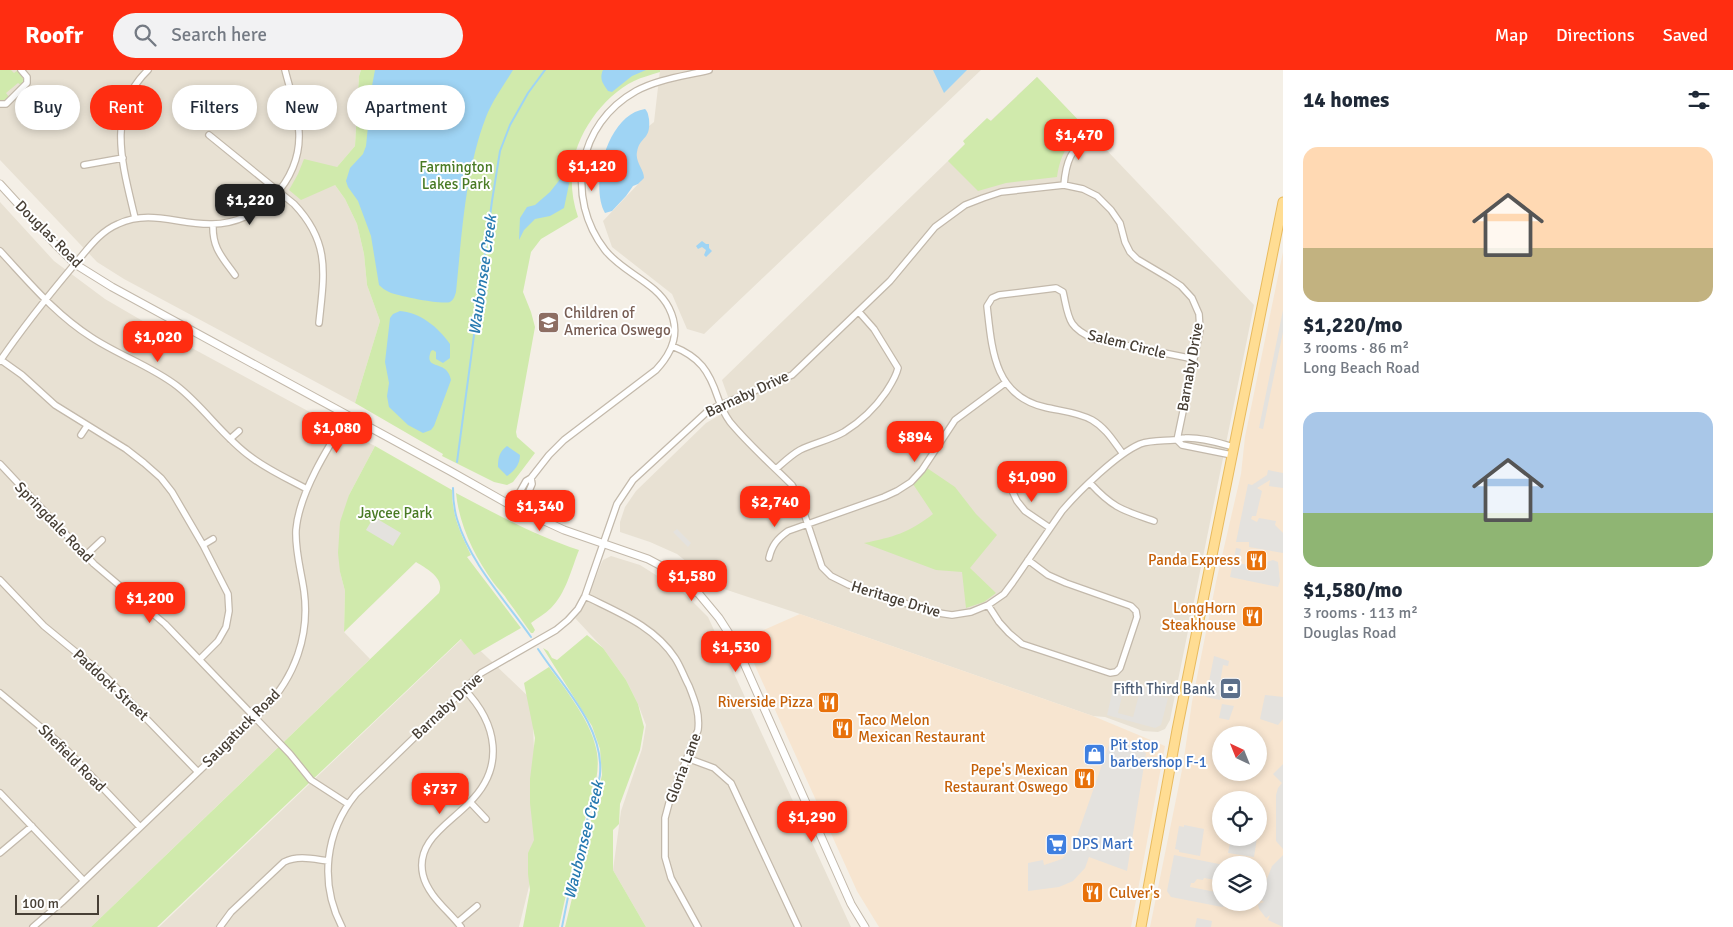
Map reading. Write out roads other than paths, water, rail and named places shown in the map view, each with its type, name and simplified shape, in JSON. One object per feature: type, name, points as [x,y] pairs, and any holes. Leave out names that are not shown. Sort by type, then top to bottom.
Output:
[{"type":"main road","points":[[1140,927],[1177,730],[1283,202]]},
{"type":"street","points":[[0,104],[6,104],[27,83],[27,77],[21,70]]},
{"type":"street","points":[[135,218],[122,158],[120,136],[122,116],[129,95],[148,70]]},
{"type":"street","points":[[200,659],[218,641],[226,627],[229,611],[228,594],[203,545],[172,492],[161,478],[126,449],[56,405],[22,375],[0,360],[75,264],[95,240],[107,230],[117,224],[135,218],[157,217],[213,224],[244,218],[258,210],[279,192],[292,172],[297,154],[299,134],[285,70]]},
{"type":"street","points":[[512,506],[526,481],[531,478],[564,440],[656,370],[667,358],[672,346],[674,331],[673,320],[665,301],[656,291],[616,262],[595,235],[584,208],[581,191],[582,166],[590,140],[602,120],[616,104],[655,82],[709,70]]},
{"type":"street","points":[[209,134],[279,192],[304,215],[312,227],[323,257],[324,272],[319,323]]},
{"type":"street","points":[[1064,185],[1070,155],[1089,134]]},
{"type":"street","points":[[84,165],[122,158]]},
{"type":"street","name":"Douglas Road","points":[[0,184],[75,264],[112,287],[512,506],[564,530],[648,559],[671,572],[699,594],[720,618],[735,643],[851,904],[865,927]]},
{"type":"street","name":"Barnaby Drive","points":[[342,927],[330,896],[328,861],[331,840],[338,822],[360,788],[482,673],[556,630],[578,609],[585,596],[617,504],[626,489],[639,474],[700,416],[709,410],[792,375],[894,277],[935,227],[966,205],[1002,192],[1064,185],[1084,189],[1100,198],[1111,210],[1120,223],[1130,252],[1137,259],[1181,286],[1192,298],[1199,314],[1200,330],[1177,440]]},
{"type":"street","points":[[213,224],[216,248],[235,275]]},
{"type":"street","points":[[0,251],[51,306],[72,324],[92,338],[171,382],[196,403],[230,439],[251,457],[307,489]]},
{"type":"street","name":"Salem Circle","points":[[1123,454],[1105,430],[1093,420],[1028,402],[1017,395],[1005,383],[995,362],[987,306],[992,298],[999,295],[1056,288],[1063,292],[1068,316],[1073,325],[1083,334],[1094,339],[1194,359]]},
{"type":"street","points":[[776,469],[790,456],[802,449],[844,432],[861,420],[881,399],[896,377],[898,368],[874,328],[858,312]]},
{"type":"street","name":"Heritage Drive","points":[[672,346],[684,350],[703,366],[729,420],[792,485],[799,498],[822,567],[836,580],[932,612],[958,615],[971,612],[1004,594],[1066,506],[1123,454],[1141,444],[1159,440],[1177,440],[1182,445],[1233,451]]},
{"type":"street","points":[[769,558],[772,546],[779,537],[788,531],[884,498],[911,482],[922,470],[955,420],[1005,383]]},
{"type":"street","name":"Saugatuck Road","points":[[33,927],[49,914],[275,698],[289,676],[301,649],[304,630],[304,590],[297,557],[296,530],[298,516],[307,489],[348,416]]},
{"type":"street","points":[[82,435],[87,426]]},
{"type":"street","points":[[230,439],[239,431]]},
{"type":"street","name":"Springdale Road","points":[[0,464],[86,555],[106,574],[151,610],[200,659],[311,780],[348,804]]},
{"type":"street","points":[[521,510],[532,484],[531,478]]},
{"type":"street","points":[[1008,482],[1025,511],[1050,528]]},
{"type":"street","points":[[1090,483],[1105,499],[1116,507],[1154,521]]},
{"type":"street","points":[[203,545],[213,539]]},
{"type":"street","points":[[86,555],[102,540]]},
{"type":"street","points":[[988,604],[1009,634],[1022,644],[1110,673],[1116,672],[1120,668],[1137,617],[1136,611],[1131,606],[1048,575],[1028,560]]},
{"type":"street","name":"Paddock Street","points":[[0,580],[44,626],[105,676],[198,772]]},
{"type":"street","name":"Gloria Lane","points":[[585,596],[633,619],[660,640],[675,658],[693,696],[698,713],[698,730],[669,803],[665,818],[665,857],[671,878],[698,927]]},
{"type":"street","points":[[464,689],[477,703],[491,732],[493,748],[489,774],[481,789],[470,802],[432,837],[422,858],[422,873],[426,884],[460,925],[477,906]]},
{"type":"street","name":"Shefield Road","points":[[0,693],[61,744],[140,827]]},
{"type":"street","points":[[687,758],[714,768],[731,782],[798,927]]},
{"type":"street","points":[[0,793],[84,880]]},
{"type":"street","points":[[470,802],[486,820]]},
{"type":"street","points":[[0,853],[32,826]]},
{"type":"street","points":[[220,927],[231,912],[284,862],[303,858],[328,861]]},
{"type":"water","points":[[375,70],[513,70],[491,105],[473,159],[465,203],[456,292],[450,302],[401,296],[389,292],[379,285],[371,236],[358,201],[346,181],[350,168],[363,154],[368,130],[465,130],[465,85],[372,85]]},
{"type":"water","points":[[603,70],[646,70],[632,76],[612,92],[608,91],[602,81]]},
{"type":"water","points":[[933,70],[967,70],[944,93]]},
{"type":"water","points":[[645,109],[649,119],[649,126],[647,135],[640,143],[637,152],[638,162],[644,178],[633,186],[612,211],[605,213],[599,185],[605,152],[612,136],[621,123],[632,114]]},
{"type":"water","points":[[568,177],[569,184],[564,208],[550,216],[535,219],[524,230],[519,240],[520,218],[527,207],[535,205],[550,192],[561,178]]},
{"type":"water","points":[[702,241],[709,244],[709,248],[712,251],[706,257],[704,255],[706,250],[702,247],[698,249],[696,246]]},
{"type":"water","points":[[400,311],[422,318],[440,332],[450,344],[450,358],[443,363],[436,359],[436,352],[433,350],[429,357],[433,364],[445,369],[449,373],[451,380],[434,426],[431,430],[423,433],[408,425],[389,407],[387,396],[389,383],[385,362],[390,318],[393,314]]},
{"type":"water","points":[[507,446],[520,455],[516,467],[507,476],[498,467],[498,461],[499,455]]},
{"type":"waterway","name":"Waubonsee Creek","points":[[457,462],[500,151],[510,125],[528,93],[545,70]]},
{"type":"waterway","name":"Waubonsee Creek","points":[[453,488],[457,519],[470,551],[489,581],[531,637]]},
{"type":"waterway","name":"Waubonsee Creek","points":[[538,649],[580,707],[595,739],[599,756],[599,779],[562,927]]},
{"type":"place","name":"Children of America Oswego","points":[[548,322]]},
{"type":"place","name":"Panda Express","points":[[1256,560]]},
{"type":"place","name":"LongHorn Steakhouse","points":[[1252,617]]},
{"type":"place","name":"Fifth Third Bank","points":[[1231,689]]},
{"type":"place","name":"Riverside Pizza","points":[[829,702]]},
{"type":"place","name":"Taco Melon Mexican Restaurant","points":[[842,729]]},
{"type":"place","name":"Pit stop barbershop F-1","points":[[1094,754]]},
{"type":"place","name":"Pepe's Mexican Restaurant Oswego","points":[[1084,779]]},
{"type":"place","name":"DPS Mart","points":[[1056,844]]},
{"type":"place","name":"Culver's","points":[[1093,893]]},
{"type":"park label","name":"Farmington Lakes Park","points":[[456,176]]},
{"type":"park label","name":"Jaycee Park","points":[[395,513]]}]
